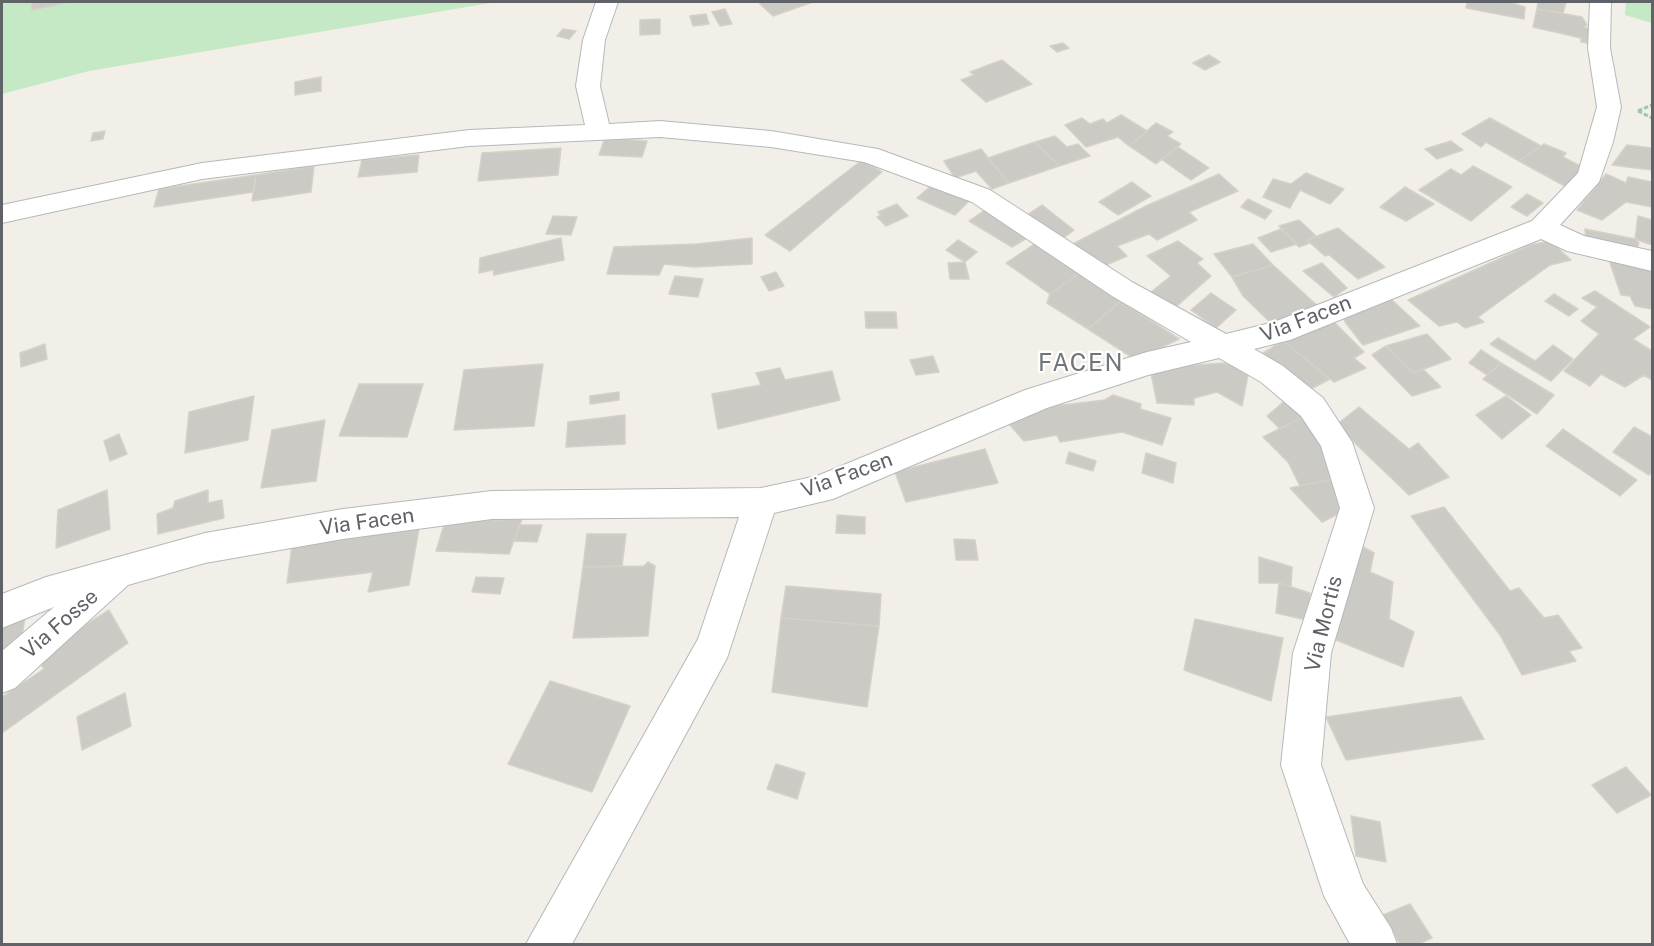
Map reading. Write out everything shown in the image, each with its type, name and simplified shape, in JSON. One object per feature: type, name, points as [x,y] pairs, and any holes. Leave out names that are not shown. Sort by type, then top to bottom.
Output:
[{"type":"street","points":[[599,132],[588,86],[594,40],[607,2]]},
{"type":"street","name":"Via Facen","points":[[2,611],[46,593],[205,549],[343,524],[492,505],[761,502],[821,489],[1036,399],[1147,364],[1280,332],[1542,228],[1590,176],[1609,107],[1599,48],[1601,2]]},
{"type":"street","name":"Via Mortis","points":[[2,214],[202,171],[469,138],[671,130],[771,139],[869,155],[981,196],[1122,290],[1272,374],[1312,407],[1336,442],[1357,508],[1312,653],[1301,765],[1346,896],[1374,945]]},
{"type":"street","points":[[1542,228],[1577,244],[1653,261]]},
{"type":"street","points":[[548,945],[714,646],[761,502]]},
{"type":"street","name":"Via Fosse","points":[[2,675],[120,573]]},
{"type":"path","points":[[1653,105],[1637,111],[1653,118]]},
{"type":"green space","points":[[2,2],[496,2],[89,71],[2,94]]},
{"type":"green space","points":[[1626,2],[1652,2],[1652,23],[1625,15]]},
{"type":"building","points":[[31,2],[70,2],[32,10]]},
{"type":"building","points":[[758,2],[813,2],[773,16]]},
{"type":"building","points":[[1467,2],[1509,2],[1525,7],[1524,19],[1466,8]]},
{"type":"building","points":[[1538,2],[1566,2],[1563,13],[1537,9]]},
{"type":"building","points":[[725,9],[732,24],[720,26],[712,12]]},
{"type":"building","points":[[1537,9],[1582,17],[1587,25],[1584,27],[1591,29],[1593,44],[1581,42],[1581,38],[1533,27]]},
{"type":"building","points":[[706,14],[709,24],[693,26],[690,16]]},
{"type":"building","points":[[660,19],[660,34],[640,35],[640,20]]},
{"type":"building","points":[[563,29],[576,31],[569,39],[557,36]]},
{"type":"building","points":[[1063,43],[1069,48],[1057,52],[1050,46]]},
{"type":"building","points":[[1209,55],[1220,62],[1205,70],[1193,63]]},
{"type":"building","points":[[1002,60],[1032,84],[986,102],[961,80],[974,75],[970,72]]},
{"type":"building","points":[[321,77],[321,91],[295,95],[295,82]]},
{"type":"building","points":[[1121,115],[1147,131],[1129,146],[1118,137],[1086,147],[1065,125],[1082,118],[1090,124],[1103,119],[1107,123]]},
{"type":"building","points":[[1490,118],[1541,146],[1519,161],[1486,142],[1481,147],[1462,134]]},
{"type":"building","points":[[1156,123],[1173,132],[1167,136],[1181,144],[1156,164],[1129,146]]},
{"type":"building","points":[[105,131],[103,139],[91,141],[93,133]]},
{"type":"building","points":[[1055,136],[1067,147],[1078,144],[1090,156],[1059,166],[1035,142]]},
{"type":"building","points":[[605,138],[647,141],[642,157],[599,155]]},
{"type":"building","points":[[1451,141],[1463,150],[1437,159],[1425,149]]},
{"type":"building","points":[[1035,142],[1059,166],[1009,183],[988,158]]},
{"type":"building","points":[[1544,144],[1566,153],[1563,157],[1588,170],[1572,190],[1519,161]]},
{"type":"building","points":[[1627,145],[1652,148],[1652,170],[1612,165]]},
{"type":"building","points":[[1178,147],[1209,168],[1191,180],[1161,159]]},
{"type":"building","points":[[561,148],[558,175],[478,181],[482,153]]},
{"type":"building","points":[[981,149],[1009,183],[992,189],[976,171],[955,178],[944,161]]},
{"type":"building","points":[[419,155],[417,172],[358,177],[362,160]]},
{"type":"building","points":[[862,160],[882,172],[790,251],[765,235]]},
{"type":"building","points":[[314,166],[311,192],[252,201],[256,175]]},
{"type":"building","points":[[1473,166],[1512,187],[1471,221],[1419,190],[1451,169],[1461,175]]},
{"type":"building","points":[[1306,173],[1344,189],[1330,204],[1300,190],[1290,208],[1263,197],[1273,179],[1291,184]]},
{"type":"building","points":[[1219,174],[1238,191],[1189,212],[1197,220],[1157,240],[1149,234],[1117,246],[1127,256],[1097,269],[1069,246],[1146,206]]},
{"type":"building","points":[[1606,174],[1626,183],[1628,177],[1652,182],[1652,207],[1626,202],[1602,220],[1577,210]]},
{"type":"building","points":[[256,175],[253,192],[154,207],[159,189]]},
{"type":"building","points":[[1132,182],[1151,196],[1118,215],[1099,202]]},
{"type":"building","points":[[933,184],[969,201],[955,215],[917,198]]},
{"type":"building","points":[[1405,187],[1434,204],[1406,221],[1380,207]]},
{"type":"building","points":[[1527,194],[1543,203],[1527,216],[1511,207]]},
{"type":"building","points":[[1248,199],[1272,211],[1265,219],[1241,207]]},
{"type":"building","points":[[897,204],[908,216],[886,226],[877,217],[881,215],[878,212]]},
{"type":"building","points":[[1042,205],[1074,230],[1057,243],[1021,219]]},
{"type":"building","points":[[989,207],[1032,235],[1012,247],[969,221]]},
{"type":"building","points":[[553,216],[577,217],[571,235],[546,234]]},
{"type":"building","points":[[1638,216],[1652,220],[1652,245],[1635,239]]},
{"type":"building","points":[[1299,220],[1316,236],[1307,240],[1310,243],[1299,247],[1279,226]]},
{"type":"building","points":[[1338,228],[1385,267],[1358,279],[1307,240]]},
{"type":"building","points":[[1281,229],[1297,244],[1271,252],[1258,238]]},
{"type":"building","points":[[1585,229],[1635,239],[1639,243],[1635,253],[1586,241]]},
{"type":"building","points":[[561,238],[564,260],[494,275],[493,270],[479,273],[480,258]]},
{"type":"building","points":[[752,238],[752,264],[694,267],[664,264],[659,275],[607,274],[614,247],[697,244]]},
{"type":"building","points":[[958,240],[977,252],[965,262],[946,250]]},
{"type":"building","points":[[1178,241],[1203,259],[1197,263],[1211,276],[1170,312],[1146,296],[1171,276],[1147,256]]},
{"type":"building","points":[[1550,241],[1571,260],[1550,265],[1478,317],[1484,322],[1465,328],[1457,322],[1439,326],[1408,300],[1530,245]]},
{"type":"building","points":[[1036,243],[1080,273],[1050,294],[1006,263]]},
{"type":"building","points":[[1253,244],[1273,265],[1232,277],[1214,254]]},
{"type":"building","points":[[1608,257],[1652,267],[1652,309],[1635,306],[1630,296],[1621,295]]},
{"type":"building","points":[[965,262],[969,279],[950,279],[948,263]]},
{"type":"building","points":[[1322,263],[1347,288],[1334,297],[1303,271]]},
{"type":"building","points":[[1273,265],[1321,309],[1275,327],[1243,296],[1232,277]]},
{"type":"building","points":[[776,272],[784,286],[769,291],[761,277]]},
{"type":"building","points":[[1080,273],[1121,301],[1088,329],[1047,303],[1050,294]]},
{"type":"building","points":[[675,276],[703,279],[698,297],[669,294]]},
{"type":"building","points":[[1595,291],[1650,327],[1633,339],[1652,351],[1652,380],[1644,375],[1625,387],[1601,374],[1590,386],[1564,371],[1599,334],[1581,321],[1597,307],[1582,298]]},
{"type":"building","points":[[1211,293],[1236,310],[1216,328],[1191,310]]},
{"type":"building","points":[[1554,294],[1578,309],[1569,316],[1545,301]]},
{"type":"building","points":[[1392,300],[1420,326],[1363,345],[1345,322],[1342,312]]},
{"type":"building","points":[[1121,301],[1179,339],[1136,360],[1088,329]]},
{"type":"building","points":[[865,312],[896,312],[897,328],[866,328]]},
{"type":"building","points":[[1329,317],[1364,352],[1354,358],[1366,368],[1334,382],[1283,341]]},
{"type":"building","points":[[1427,334],[1451,359],[1413,373],[1386,346]]},
{"type":"building","points":[[1498,338],[1535,361],[1553,345],[1573,359],[1551,381],[1490,344]]},
{"type":"building","points":[[1283,341],[1330,379],[1307,391],[1263,353]]},
{"type":"building","points":[[45,344],[47,359],[21,367],[20,353]]},
{"type":"building","points":[[1386,346],[1413,373],[1423,369],[1441,387],[1412,396],[1372,355]]},
{"type":"building","points":[[1481,350],[1501,363],[1487,375],[1469,363]]},
{"type":"building","points":[[933,356],[939,372],[916,375],[910,360]]},
{"type":"building","points":[[1225,363],[1249,370],[1242,406],[1217,392],[1194,398],[1194,405],[1157,403],[1150,368]]},
{"type":"building","points":[[1501,363],[1554,395],[1537,414],[1483,379]]},
{"type":"building","points":[[543,364],[534,426],[454,430],[464,370]]},
{"type":"building","points":[[780,368],[785,380],[832,371],[840,400],[718,429],[712,394],[761,385],[756,373]]},
{"type":"building","points":[[359,384],[423,384],[407,437],[339,436]]},
{"type":"building","points":[[619,392],[619,400],[590,404],[590,396]]},
{"type":"building","points":[[1113,395],[1141,404],[1140,409],[1171,418],[1162,445],[1122,432],[1060,442],[1057,435],[1024,441],[1009,424],[1046,407],[1105,400]]},
{"type":"building","points":[[254,396],[248,440],[185,453],[189,412]]},
{"type":"building","points":[[1506,396],[1531,415],[1502,439],[1476,415]]},
{"type":"building","points":[[1287,399],[1303,417],[1280,429],[1267,416]]},
{"type":"building","points":[[1359,407],[1409,449],[1418,443],[1449,477],[1409,495],[1336,425]]},
{"type":"building","points":[[625,415],[625,444],[566,447],[568,422]]},
{"type":"building","points":[[1303,417],[1325,448],[1334,479],[1300,486],[1288,462],[1263,437]]},
{"type":"building","points":[[325,420],[316,481],[261,488],[272,430]]},
{"type":"building","points":[[1634,427],[1652,437],[1652,472],[1649,475],[1613,452]]},
{"type":"building","points":[[1563,429],[1637,480],[1620,496],[1546,446]]},
{"type":"building","points":[[119,434],[127,454],[110,461],[104,441]]},
{"type":"building","points":[[985,449],[998,483],[906,502],[895,472]]},
{"type":"building","points":[[1069,452],[1096,461],[1093,471],[1066,463]]},
{"type":"building","points":[[1146,453],[1176,463],[1173,483],[1142,473]]},
{"type":"building","points":[[1334,479],[1340,513],[1322,522],[1290,488]]},
{"type":"building","points":[[107,490],[110,529],[56,548],[58,510]]},
{"type":"building","points":[[208,490],[208,503],[222,500],[224,518],[158,534],[157,514],[173,508],[175,501]]},
{"type":"building","points":[[1444,507],[1510,591],[1519,588],[1544,618],[1558,615],[1582,648],[1569,651],[1576,661],[1522,675],[1500,635],[1411,516]]},
{"type":"building","points":[[837,515],[865,517],[865,534],[836,533]]},
{"type":"building","points":[[522,519],[509,554],[436,551],[445,522]]},
{"type":"building","points":[[420,523],[409,585],[368,592],[373,572],[287,583],[293,538]]},
{"type":"building","points":[[520,525],[542,525],[537,542],[514,541]]},
{"type":"building","points":[[587,534],[626,534],[622,566],[583,567]]},
{"type":"building","points":[[954,539],[975,540],[978,560],[956,560]]},
{"type":"building","points":[[1358,544],[1374,553],[1370,572],[1393,582],[1389,619],[1414,632],[1403,667],[1326,636]]},
{"type":"building","points":[[1259,557],[1292,567],[1291,587],[1279,583],[1259,583]]},
{"type":"building","points":[[648,562],[655,566],[648,636],[573,638],[583,567],[644,566]]},
{"type":"building","points":[[476,577],[504,578],[500,594],[472,592]]},
{"type":"building","points":[[1279,583],[1310,593],[1311,621],[1276,613]]},
{"type":"building","points":[[786,586],[881,594],[879,626],[781,618]]},
{"type":"building","points":[[109,610],[128,643],[2,733],[2,697],[44,669],[36,657]]},
{"type":"building","points":[[25,618],[20,648],[2,655],[2,626]]},
{"type":"building","points":[[781,618],[879,626],[867,707],[772,692]]},
{"type":"building","points":[[1195,619],[1283,638],[1271,701],[1184,670]]},
{"type":"building","points":[[550,681],[630,706],[592,792],[508,764]]},
{"type":"building","points":[[125,693],[131,726],[82,750],[77,717]]},
{"type":"building","points":[[1461,697],[1484,739],[1346,760],[1326,717]]},
{"type":"building","points":[[776,764],[805,773],[797,799],[767,789]]},
{"type":"building","points":[[1626,767],[1651,795],[1617,813],[1592,785]]},
{"type":"building","points":[[1351,816],[1380,822],[1386,862],[1356,856]]},
{"type":"building","points":[[1410,904],[1432,938],[1418,944],[1400,944],[1383,915]]},
{"type":"district","name":"FACEN","points":[[1081,364]]}]
